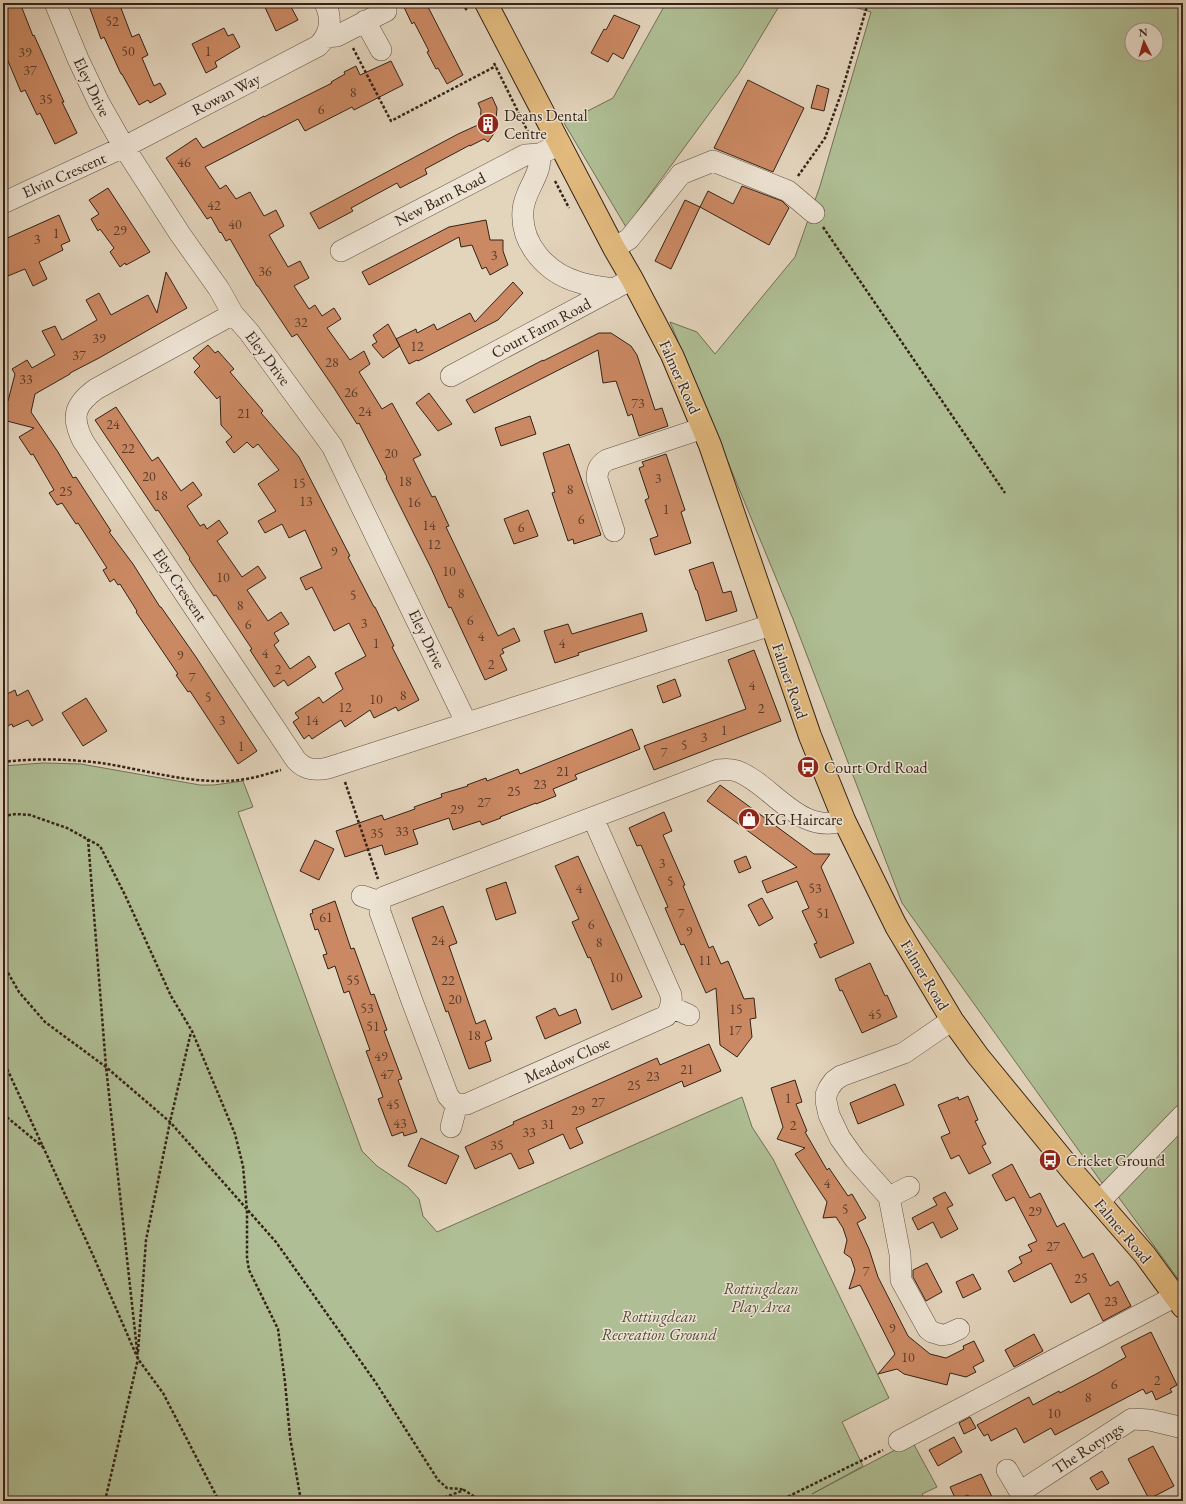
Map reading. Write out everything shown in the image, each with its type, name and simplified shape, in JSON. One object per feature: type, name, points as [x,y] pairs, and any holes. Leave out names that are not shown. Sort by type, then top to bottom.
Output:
[{"type":"main road","name":"Falmer Road","points":[[478,10],[505,61],[560,144],[614,248],[623,284],[672,355],[710,445],[810,736],[844,820],[896,926],[952,1020],[978,1056],[1073,1172],[1144,1255],[1180,1302]]},
{"type":"street","name":"Eley Drive","points":[[55,3],[78,59],[99,103],[124,147],[180,234],[219,289],[233,314],[249,332],[332,446],[466,722]]},
{"type":"street","points":[[325,3],[335,35]]},
{"type":"street","name":"Rowan Way","points":[[124,147],[313,49],[335,35],[386,11]]},
{"type":"street","points":[[365,21],[381,50]]},
{"type":"street","name":"New Barn Road","points":[[340,251],[525,155],[540,154],[560,144]]},
{"type":"street","name":"Elvin Crescent","points":[[3,203],[124,147]]},
{"type":"street","points":[[540,154],[538,170],[529,188],[523,208],[524,228],[532,247],[545,264],[563,276],[576,282],[623,284]]},
{"type":"street","points":[[614,248],[629,239],[681,174],[713,161],[788,191],[814,213]]},
{"type":"street","name":"Court Farm Road","points":[[451,376],[623,284]]},
{"type":"street","name":"Eley Crescent","points":[[233,314],[96,390],[81,402],[76,412],[75,419],[83,441],[296,760],[302,766],[314,770],[328,768],[466,722]]},
{"type":"street","points":[[614,531],[597,479],[597,473],[602,464],[607,460],[703,428]]},
{"type":"street","points":[[466,722],[771,625]]},
{"type":"street","points":[[451,1127],[457,1104],[448,1096],[375,898],[593,818],[718,770],[735,770],[744,774],[785,806],[800,815],[830,824],[844,820]]},
{"type":"street","name":"Meadow Close","points":[[457,1104],[467,1104],[680,1011],[672,999],[593,818]]},
{"type":"street","points":[[952,1020],[904,1053],[841,1076],[834,1081],[829,1088],[826,1095],[826,1101],[829,1115],[840,1138],[855,1159],[889,1196],[900,1254],[901,1280],[925,1327],[932,1332],[942,1335],[948,1334],[958,1328]]},
{"type":"street","points":[[1099,1202],[1183,1115]]},
{"type":"street","points":[[889,1196],[909,1187]]},
{"type":"street","points":[[899,1442],[1180,1302]]},
{"type":"street","name":"The Rotyngs","points":[[1007,1470],[1022,1496],[1132,1420],[1150,1420],[1183,1428]]},
{"type":"path","points":[[464,3],[478,10]]},
{"type":"path","points":[[788,191],[825,138],[841,94],[868,3]]},
{"type":"path","points":[[335,35],[391,121],[505,61]]},
{"type":"path","points":[[492,59],[505,61]]},
{"type":"path","points":[[505,61],[540,154]]},
{"type":"path","points":[[814,213],[1006,493]]},
{"type":"path","points":[[3,762],[72,760],[101,763],[193,780],[215,781],[245,779],[263,775],[282,770],[296,760]]},
{"type":"path","points":[[338,764],[375,898]]},
{"type":"path","points":[[3,816],[16,814],[30,815],[67,828],[100,846],[125,895],[171,996],[192,1031],[235,1134],[243,1166],[247,1211],[247,1258],[249,1270],[278,1329],[290,1437],[301,1501]]},
{"type":"path","points":[[88,839],[106,1067],[138,1359]]},
{"type":"path","points":[[3,964],[19,992],[45,1022],[106,1067],[170,1122],[247,1211],[276,1242],[367,1370],[438,1480],[447,1488],[460,1488],[481,1501]]},
{"type":"path","points":[[105,1501],[138,1359],[146,1240],[170,1122],[192,1031]]},
{"type":"path","points":[[3,1060],[92,1253],[138,1359],[163,1393],[219,1501]]},
{"type":"path","points":[[3,1114],[44,1149]]},
{"type":"path","points":[[779,1501],[899,1442]]},
{"type":"path","points":[[435,1501],[464,1490]]},
{"type":"green space","points":[[666,3],[781,3],[739,73],[626,227],[564,123],[613,98]]},
{"type":"green space","points":[[841,3],[1183,3],[1183,1287],[1106,1180],[1102,1183],[902,903],[793,619],[670,322],[697,332],[715,354],[795,257],[820,186],[871,12]]},
{"type":"green space","points":[[43,763],[81,764],[200,785],[214,785],[243,781],[253,807],[238,812],[362,1151],[377,1166],[408,1187],[419,1199],[423,1216],[437,1232],[742,1097],[752,1127],[773,1159],[889,1398],[842,1422],[863,1466],[812,1494],[912,1441],[937,1487],[922,1494],[925,1501],[3,1501],[3,766]]},
{"type":"building","points":[[3,3],[20,3],[33,36],[34,35],[64,102],[62,102],[77,133],[55,144],[40,113],[37,115],[25,90],[21,92],[3,49]]},
{"type":"building","points":[[88,3],[119,3],[132,37],[139,34],[148,55],[142,58],[154,86],[160,83],[166,94],[150,103],[148,100],[139,105],[121,74],[104,37],[101,39]]},
{"type":"building","points":[[263,3],[289,3],[298,20],[276,31]]},
{"type":"building","points":[[402,3],[426,3],[463,75],[447,84],[438,68],[436,69],[427,52],[429,51],[414,22],[412,24]]},
{"type":"building","points":[[614,15],[640,26],[623,59],[613,53],[608,62],[591,53],[604,29],[606,30]]},
{"type":"building","points":[[224,28],[228,36],[233,34],[240,47],[215,62],[217,67],[206,73],[192,44]]},
{"type":"building","points":[[391,61],[403,85],[354,110],[352,107],[305,131],[298,119],[205,167],[220,189],[226,185],[236,199],[250,192],[264,216],[276,210],[284,226],[269,235],[288,267],[300,261],[309,278],[294,286],[309,309],[315,305],[322,316],[334,308],[341,319],[327,328],[350,360],[364,351],[370,364],[359,372],[382,409],[392,403],[421,455],[413,459],[432,497],[435,496],[449,526],[446,527],[498,636],[514,628],[520,641],[502,649],[504,653],[500,655],[507,670],[485,680],[451,607],[449,608],[431,568],[386,478],[387,477],[359,423],[357,424],[297,334],[292,337],[257,286],[230,239],[226,241],[211,217],[207,219],[166,158],[196,138],[203,148],[332,83],[331,82],[345,74],[344,72],[356,66],[360,75]]},
{"type":"building","points":[[748,80],[804,108],[773,172],[714,148]]},
{"type":"building","points":[[817,85],[829,89],[824,111],[811,108]]},
{"type":"building","points":[[492,97],[497,108],[495,132],[488,142],[484,139],[470,145],[425,169],[427,174],[400,188],[397,183],[351,208],[353,211],[319,229],[310,213],[458,134],[480,124],[481,110],[478,103]]},
{"type":"building","points":[[742,186],[782,201],[789,208],[769,245],[700,207],[708,191],[733,204]]},
{"type":"building","points":[[108,188],[150,252],[126,265],[125,263],[120,267],[110,252],[114,248],[100,229],[98,231],[91,219],[99,214],[89,200]]},
{"type":"building","points":[[685,200],[700,207],[671,269],[655,261]]},
{"type":"building","points":[[59,215],[70,241],[61,245],[63,250],[39,262],[47,279],[33,286],[25,269],[3,278],[3,240]]},
{"type":"building","points":[[486,220],[490,240],[503,240],[503,251],[508,265],[490,275],[486,267],[482,269],[472,245],[461,247],[459,237],[369,285],[362,272],[449,227]]},
{"type":"building","points":[[166,272],[187,308],[35,394],[31,412],[58,452],[73,478],[76,477],[111,531],[109,532],[133,564],[160,607],[196,657],[257,751],[238,764],[190,691],[188,692],[176,675],[178,674],[136,612],[137,611],[120,584],[118,585],[114,579],[110,582],[103,570],[107,568],[78,523],[76,524],[62,503],[57,505],[49,493],[54,490],[33,454],[31,455],[19,437],[34,428],[3,420],[3,400],[8,401],[15,374],[12,369],[27,360],[32,368],[55,355],[42,331],[55,326],[62,340],[97,320],[86,300],[99,293],[111,315],[148,295],[157,313]]},
{"type":"building","points":[[513,282],[523,293],[498,320],[418,361],[417,360],[409,364],[396,339],[416,329],[417,333],[434,324],[437,330],[470,313],[475,322]]},
{"type":"building","points":[[388,324],[400,346],[383,358],[372,345],[377,342],[373,335]]},
{"type":"building","points":[[599,333],[611,333],[631,346],[637,355],[655,410],[662,408],[668,426],[639,436],[632,414],[628,416],[616,381],[603,383],[598,350],[474,413],[466,400],[543,360]]},
{"type":"building","points":[[208,345],[215,353],[218,351],[234,369],[230,372],[263,411],[261,413],[299,457],[350,556],[348,557],[375,607],[394,646],[392,647],[419,700],[398,711],[396,707],[374,718],[370,710],[345,727],[341,720],[312,739],[309,735],[304,739],[293,722],[299,718],[295,713],[319,697],[323,703],[343,689],[335,673],[366,656],[349,623],[334,631],[312,587],[306,590],[300,578],[322,568],[305,530],[289,538],[282,524],[265,533],[258,521],[276,511],[258,484],[279,470],[258,444],[253,448],[247,442],[234,453],[226,442],[232,437],[221,425],[220,396],[217,399],[194,372],[200,366],[193,358]]},
{"type":"building","points":[[429,393],[452,424],[438,431],[416,403]]},
{"type":"building","points":[[116,407],[152,461],[158,457],[181,491],[193,482],[202,495],[187,506],[200,526],[204,524],[207,529],[219,520],[228,533],[217,541],[242,577],[258,566],[266,578],[247,590],[268,621],[281,612],[289,624],[274,633],[279,641],[274,645],[290,669],[309,656],[316,667],[288,686],[284,680],[274,687],[250,650],[252,649],[216,595],[214,596],[158,510],[156,511],[95,420]]},
{"type":"building","points":[[530,416],[536,434],[501,446],[495,428]]},
{"type":"building","points":[[569,444],[601,535],[574,544],[573,539],[568,541],[552,493],[555,492],[543,453]]},
{"type":"building","points":[[666,454],[685,510],[681,512],[691,543],[655,555],[650,539],[658,536],[645,500],[649,498],[639,468],[644,466],[642,462]]},
{"type":"building","points":[[528,510],[538,536],[514,544],[504,519]]},
{"type":"building","points":[[713,562],[723,593],[731,591],[737,611],[706,621],[697,590],[689,570]]},
{"type":"building","points":[[642,613],[647,631],[578,653],[579,655],[555,663],[544,631],[568,624],[572,634]]},
{"type":"building","points":[[754,650],[781,721],[654,770],[644,746],[746,709],[728,660]]},
{"type":"building","points":[[675,679],[681,696],[663,703],[657,686]]},
{"type":"building","points":[[15,690],[17,696],[28,690],[43,720],[32,726],[28,720],[13,727],[12,724],[3,728],[3,696]]},
{"type":"building","points":[[86,698],[107,731],[83,746],[62,713]]},
{"type":"building","points":[[632,729],[640,749],[575,775],[577,779],[553,789],[556,796],[482,825],[480,821],[453,830],[449,818],[413,830],[418,844],[385,855],[382,845],[345,857],[336,831],[382,815],[384,820],[415,809],[414,807],[442,797],[441,794],[468,786],[467,785],[486,778],[487,781],[518,769],[520,774]]},
{"type":"building","points":[[720,785],[814,854],[830,854],[821,867],[854,943],[820,958],[814,944],[817,943],[802,911],[809,908],[797,881],[767,893],[762,881],[797,867],[707,801]]},
{"type":"building","points":[[664,812],[672,831],[663,835],[685,885],[683,886],[709,948],[713,946],[721,964],[728,961],[744,999],[754,998],[756,1018],[750,1019],[752,1037],[737,1057],[720,1045],[716,988],[706,993],[684,944],[681,945],[665,908],[668,907],[641,845],[637,846],[629,828]]},
{"type":"building","points":[[315,840],[334,849],[319,880],[300,871]]},
{"type":"building","points":[[578,856],[642,997],[612,1010],[590,957],[588,958],[572,922],[579,919],[555,866]]},
{"type":"building","points":[[746,856],[751,868],[739,873],[734,861]]},
{"type":"building","points":[[506,882],[516,913],[496,920],[486,889]]},
{"type":"building","points":[[762,898],[773,918],[759,926],[748,905]]},
{"type":"building","points":[[335,901],[351,949],[354,948],[371,995],[374,994],[387,1030],[384,1031],[402,1079],[398,1080],[417,1132],[404,1136],[403,1132],[392,1136],[378,1099],[383,1097],[366,1051],[370,1050],[349,991],[344,993],[335,966],[328,969],[323,955],[327,954],[318,929],[315,930],[310,914],[313,913],[312,910]]},
{"type":"building","points":[[443,906],[457,943],[449,946],[476,1024],[485,1020],[492,1039],[485,1042],[491,1061],[469,1069],[448,1011],[446,1012],[412,918]]},
{"type":"building","points":[[870,963],[885,996],[887,995],[897,1017],[862,1033],[842,990],[840,991],[835,979]]},
{"type":"building","points":[[555,1008],[559,1016],[576,1009],[581,1023],[545,1039],[536,1017]]},
{"type":"building","points":[[709,1044],[721,1071],[684,1087],[682,1081],[576,1128],[583,1143],[570,1149],[563,1134],[528,1150],[534,1163],[519,1169],[511,1153],[475,1169],[465,1147],[514,1124],[513,1122],[657,1058],[660,1065]]},
{"type":"building","points":[[795,1080],[802,1102],[796,1104],[807,1131],[805,1132],[827,1170],[829,1168],[848,1196],[852,1194],[866,1218],[857,1223],[869,1249],[878,1277],[908,1336],[930,1354],[946,1358],[964,1349],[963,1346],[974,1341],[984,1361],[973,1367],[976,1372],[966,1377],[950,1373],[947,1385],[904,1374],[897,1369],[878,1374],[895,1354],[860,1285],[849,1289],[855,1270],[851,1258],[844,1253],[847,1240],[843,1228],[836,1217],[823,1218],[827,1202],[795,1154],[805,1148],[777,1139],[783,1127],[771,1088]]},
{"type":"building","points":[[895,1084],[904,1105],[858,1124],[850,1103]]},
{"type":"building","points":[[968,1096],[978,1120],[975,1121],[986,1144],[982,1146],[991,1163],[969,1174],[959,1155],[951,1159],[941,1137],[950,1133],[938,1105],[958,1097],[959,1100]]},
{"type":"building","points":[[421,1138],[459,1156],[446,1184],[408,1166]]},
{"type":"building","points":[[1012,1164],[1030,1198],[1040,1193],[1057,1227],[1064,1223],[1083,1258],[1093,1253],[1110,1286],[1118,1281],[1131,1306],[1103,1321],[1089,1293],[1071,1303],[1051,1263],[1014,1282],[1008,1271],[1022,1263],[1019,1257],[1032,1251],[1028,1245],[1037,1241],[1014,1197],[1006,1201],[992,1175]]},
{"type":"building","points":[[945,1192],[953,1205],[947,1208],[958,1229],[941,1238],[933,1222],[918,1230],[912,1218],[937,1205],[933,1198]]},
{"type":"building","points":[[927,1263],[942,1292],[926,1301],[913,1277],[913,1270]]},
{"type":"building","points":[[973,1274],[981,1289],[963,1298],[956,1282]]},
{"type":"building","points":[[1151,1332],[1177,1385],[1170,1389],[1172,1392],[1156,1400],[1152,1391],[1146,1394],[1143,1389],[1055,1435],[1051,1428],[1024,1443],[1016,1428],[991,1441],[988,1434],[984,1436],[977,1425],[1029,1397],[1033,1405],[1098,1373],[1126,1357],[1121,1347]]},
{"type":"building","points":[[1034,1334],[1043,1351],[1014,1367],[1005,1350]]},
{"type":"building","points":[[970,1417],[976,1428],[964,1434],[959,1423]]},
{"type":"building","points":[[954,1437],[962,1452],[938,1466],[929,1450]]},
{"type":"building","points":[[1153,1446],[1174,1486],[1149,1499],[1128,1459]]},
{"type":"building","points":[[1102,1471],[1109,1483],[1097,1490],[1090,1478]]},
{"type":"building","points":[[981,1474],[994,1501],[971,1501],[968,1495],[956,1500],[950,1487]]},
{"type":"place","name":"Deans Dental Centre","points":[[488,124]]},
{"type":"place","name":"Court Ord Road","points":[[808,767]]},
{"type":"place","name":"KG Haircare","points":[[749,819]]},
{"type":"place","name":"Cricket Ground","points":[[1050,1160]]},
{"type":"park label","name":"Rottingdean Play Area","points":[[761,1297]]},
{"type":"park label","name":"Rottingdean Recreation Ground","points":[[659,1325]]}]
